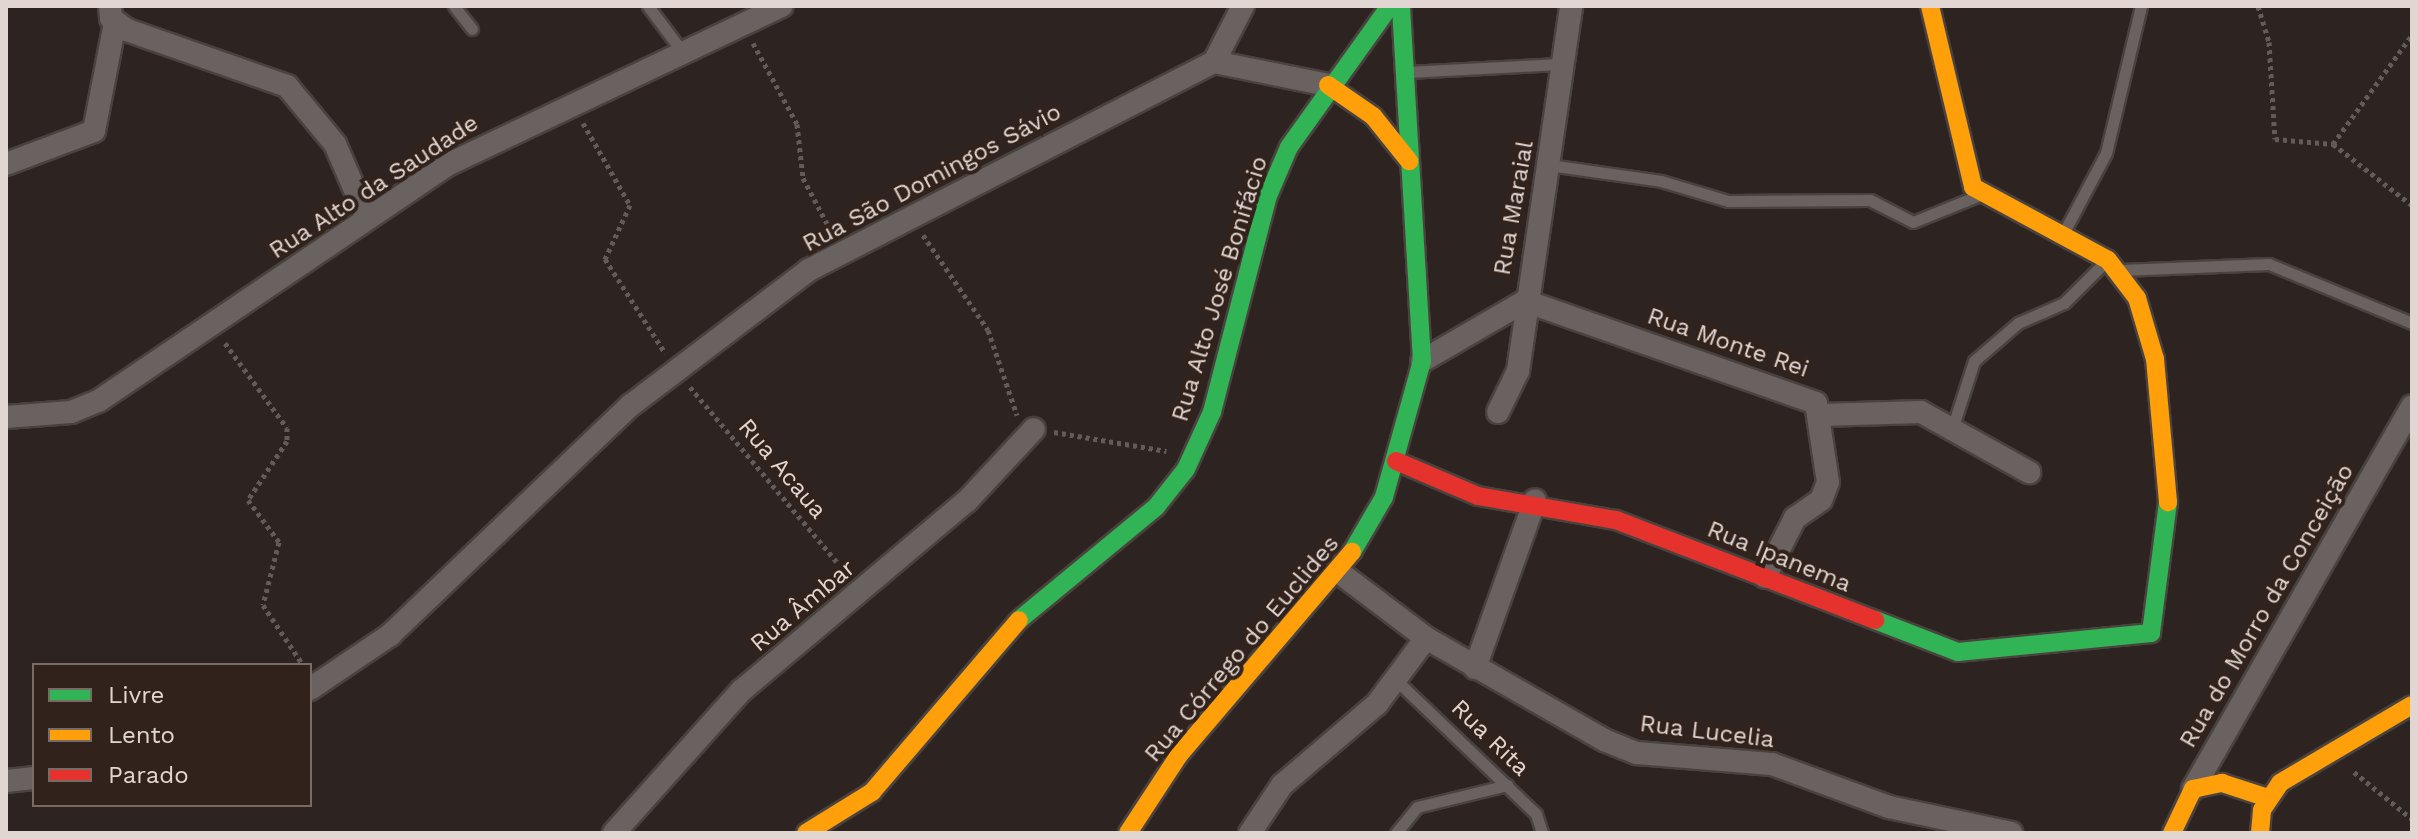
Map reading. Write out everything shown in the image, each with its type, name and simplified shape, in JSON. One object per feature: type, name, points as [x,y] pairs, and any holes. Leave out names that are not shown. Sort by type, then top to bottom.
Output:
[{"type":"street","name":"Rua Alto da Saudade","points":[[6,417],[71,412],[100,400],[449,164],[681,50],[781,6]]},
{"type":"street","points":[[1243,6],[1214,62],[1328,85],[1373,116],[1409,161]]},
{"type":"street","name":"Rua Alto José Bonifácio","points":[[806,833],[872,792],[1012,626],[1156,507],[1193,456],[1212,412],[1268,196],[1328,85],[1390,6]]},
{"type":"street","name":"Rua Córrego do Euclides","points":[[1128,833],[1179,755],[1340,573],[1396,461],[1422,361],[1401,6]]},
{"type":"street","name":"Rua Maraial","points":[[1422,361],[1525,301],[1549,165],[1571,6]]},
{"type":"street","points":[[1930,6],[1967,178],[1982,193],[2063,232],[2114,265]]},
{"type":"street","points":[[6,164],[94,131],[113,15],[287,86],[335,144],[367,218]]},
{"type":"street","name":"Rua São Domingos Sávio","points":[[312,688],[390,635],[675,370],[842,252],[910,214],[1214,62]]},
{"type":"street","name":"Rua Ipanema","points":[[1396,461],[1478,496],[1535,500],[1616,520],[1958,652],[2151,633],[2168,517],[2166,458],[2155,359],[2114,265]]},
{"type":"street","points":[[1498,412],[1518,371],[1525,301]]},
{"type":"street","name":"Rua Monte Rei","points":[[1525,301],[1807,394],[1822,415],[1825,493],[1800,510],[1765,577]]},
{"type":"street","name":"Rua do Morro da Conceição","points":[[2172,833],[2193,789],[2412,406]]},
{"type":"street","points":[[1822,415],[1895,408],[1953,426],[2029,472]]},
{"type":"street","name":"Rua Âmbar","points":[[614,833],[718,713],[967,501],[1034,429]]},
{"type":"street","points":[[1475,668],[1535,500]]},
{"type":"street","name":"Rua Lucelia","points":[[1340,573],[1426,638],[1475,668],[1637,753],[1772,764],[1889,807],[2011,833]]},
{"type":"street","points":[[1250,833],[1282,785],[1397,681],[1426,638]]},
{"type":"street","points":[[2260,833],[2268,798],[2328,752],[2412,705]]},
{"type":"street","points":[[6,781],[32,778]]},
{"type":"street","points":[[2193,789],[2222,783],[2268,798]]},
{"type":"lane","points":[[454,6],[472,29]]},
{"type":"lane","points":[[648,6],[681,50]]},
{"type":"lane","points":[[2063,232],[2106,153],[2141,6]]},
{"type":"lane","points":[[1404,72],[1563,64]]},
{"type":"lane","points":[[1549,165],[1661,181],[1728,201],[1870,200],[1913,222],[1982,193]]},
{"type":"lane","points":[[1953,426],[1974,361],[2018,323],[2064,303],[2114,265],[2269,264],[2412,323]]},
{"type":"lane","name":"Rua Rita","points":[[1397,681],[1536,814],[1542,833]]},
{"type":"lane","points":[[1396,833],[1417,807],[1507,785]]},
{"type":"path","points":[[2258,6],[2269,42],[2275,139],[2333,144],[2412,205]]},
{"type":"path","points":[[741,23],[797,124],[803,178],[842,252]]},
{"type":"path","points":[[2333,144],[2412,35]]},
{"type":"path","name":"Rua Acaua","points":[[571,103],[630,205],[605,259],[675,370],[862,591]]},
{"type":"path","points":[[910,214],[988,330],[1005,396],[1034,429],[1193,456]]},
{"type":"path","points":[[211,324],[287,428],[287,441],[248,500],[279,542],[263,605],[302,663]]},
{"type":"path","points":[[2328,752],[2412,819]]},
{"type":"traffic: fast","points":[[1019,620],[1156,507],[1186,469],[1212,412],[1268,196],[1289,147],[1390,6]]},
{"type":"traffic: fast","points":[[1352,552],[1384,497],[1422,361],[1401,6]]},
{"type":"traffic: fast","points":[[1875,620],[1958,652],[2151,633],[2168,502]]},
{"type":"traffic: slow","points":[[1930,6],[1973,187],[2108,260],[2137,298],[2155,359],[2168,502]]},
{"type":"traffic: slow","points":[[1328,85],[1373,116],[1409,161]]},
{"type":"traffic: slow","points":[[1128,833],[1179,755],[1352,552]]},
{"type":"traffic: slow","points":[[806,833],[872,792],[1019,620]]},
{"type":"traffic: slow","points":[[2260,833],[2262,810],[2280,783],[2412,705]]},
{"type":"traffic: slow","points":[[2172,833],[2193,789],[2222,783],[2268,798]]},
{"type":"traffic: jam","points":[[1396,461],[1478,496],[1616,520],[1875,620]]}]
